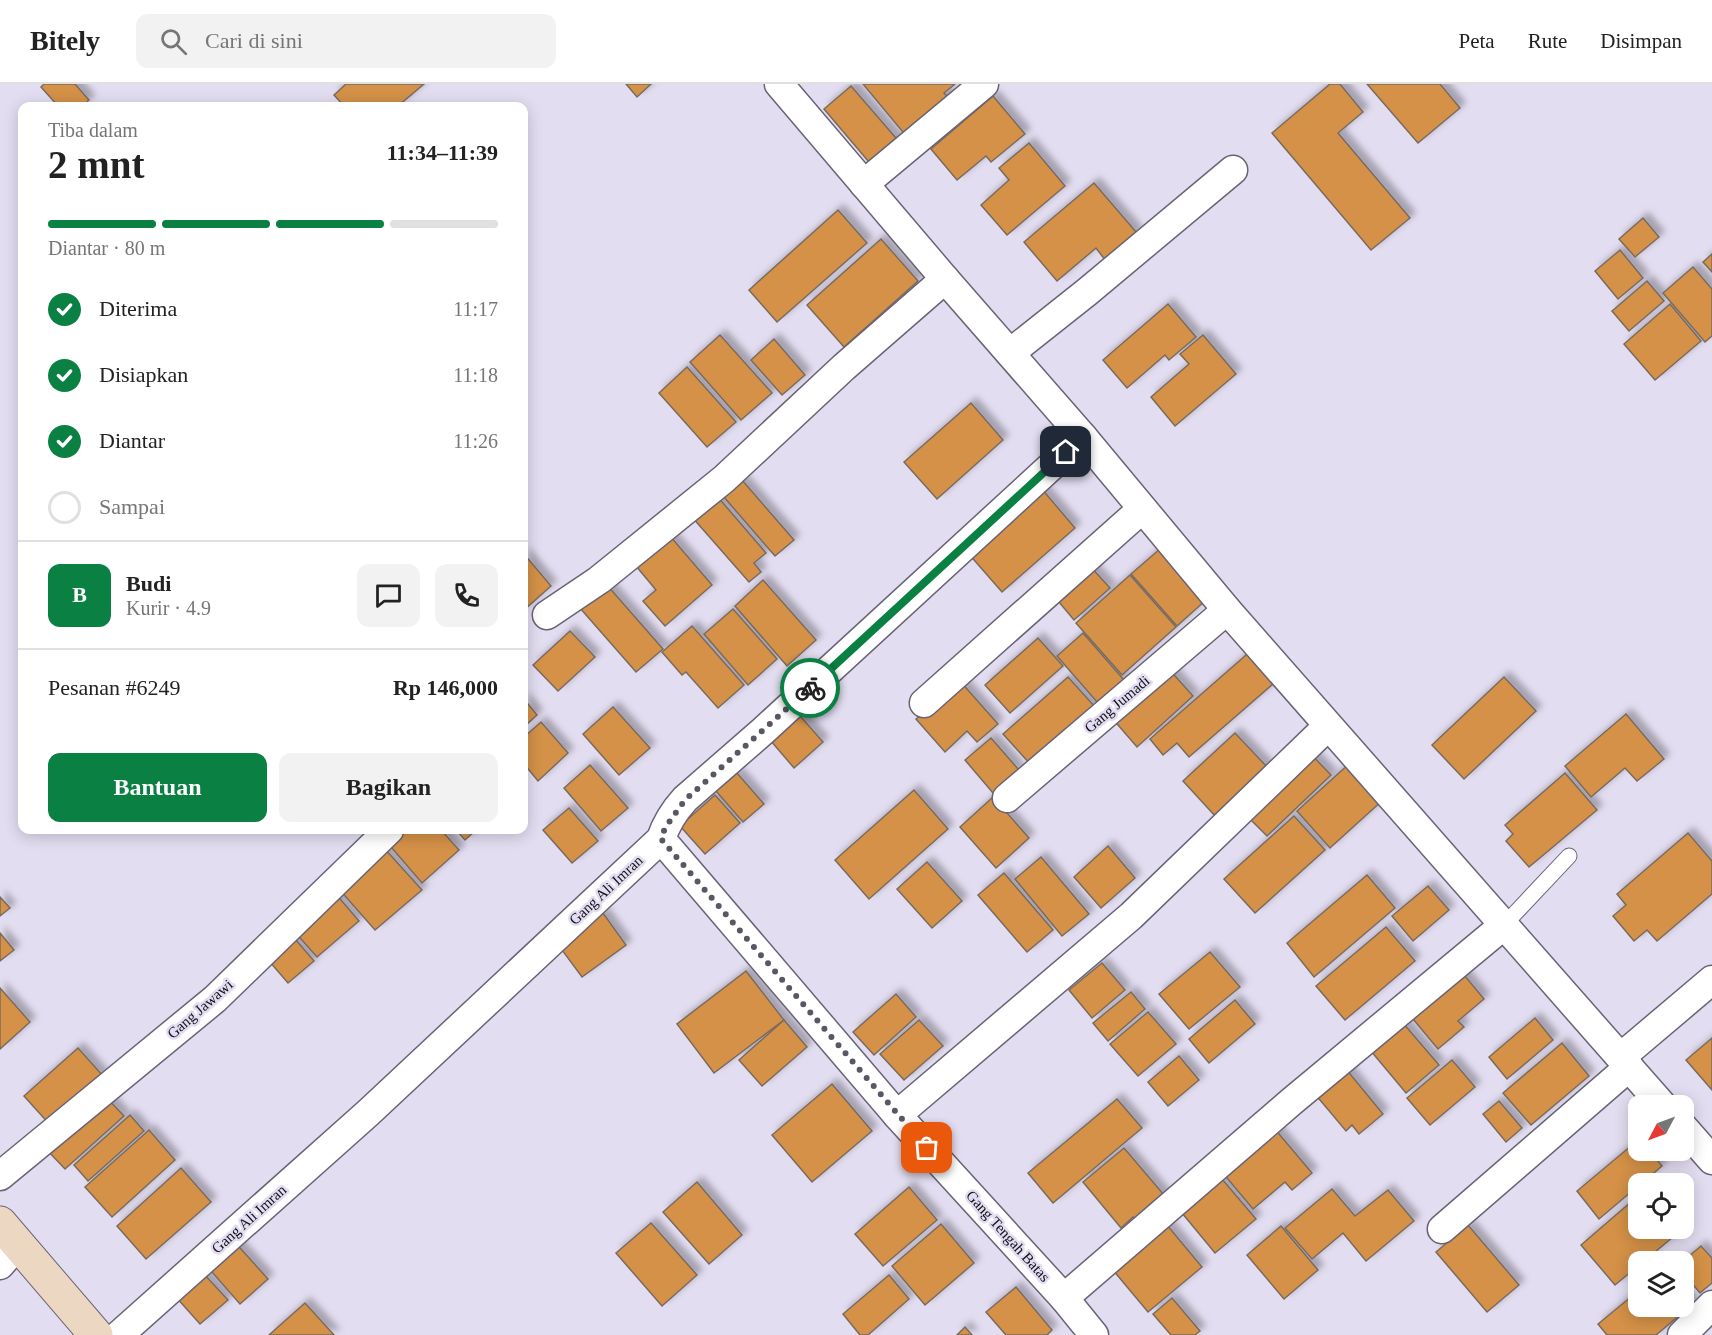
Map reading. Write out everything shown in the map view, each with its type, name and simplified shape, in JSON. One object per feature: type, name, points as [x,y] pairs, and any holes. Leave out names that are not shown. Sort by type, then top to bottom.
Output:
[{"type":"main road","points":[[6,1244],[96,1335]]},
{"type":"street","points":[[779,84],[1083,437],[1227,610],[1654,1095]]},
{"type":"street","points":[[864,184],[984,84]]},
{"type":"street","points":[[1010,353],[1233,170]]},
{"type":"street","points":[[547,615],[599,580],[724,480],[844,367],[945,279]]},
{"type":"street","name":"Gang Ali Imran","points":[[119,1335],[368,1113],[661,839],[670,819],[685,800],[1083,437]]},
{"type":"street","points":[[924,703],[1142,509]]},
{"type":"street","name":"Gang Jumadi","points":[[1007,798],[1227,610]]},
{"type":"street","points":[[897,1115],[1131,916],[1328,726]]},
{"type":"street","name":"Gang Jawawi","points":[[0,1176],[215,999],[385,834]]},
{"type":"street","name":"Gang Tengah Batas","points":[[661,839],[897,1115],[1064,1298],[1087,1332]]},
{"type":"street","points":[[1064,1298],[1291,1102],[1504,925]]},
{"type":"street","points":[[1442,1229],[1712,980]]},
{"type":"street","points":[[1694,1140],[1712,1160]]},
{"type":"street","points":[[1682,1335],[1712,1305]]},
{"type":"lane","points":[[1504,925],[1569,856]]},
{"type":"building","points":[[44,84],[75,84],[89,100],[87,102],[54,102],[41,87]]},
{"type":"building","points":[[346,84],[424,84],[403,102],[340,102],[334,95]]},
{"type":"building","points":[[626,84],[651,84],[637,97]]},
{"type":"building","points":[[863,84],[955,84],[944,93],[951,100],[907,137]]},
{"type":"building","points":[[1330,84],[1340,84],[1363,112],[1338,133],[1410,218],[1371,250],[1272,133]]},
{"type":"building","points":[[1367,84],[1440,84],[1460,108],[1418,143]]},
{"type":"building","points":[[851,86],[902,145],[874,168],[824,109]]},
{"type":"building","points":[[993,96],[1025,134],[991,162],[986,156],[957,180],[931,149]]},
{"type":"building","points":[[1029,143],[1065,186],[1007,235],[981,205],[1009,180],[999,168]]},
{"type":"building","points":[[1094,183],[1137,233],[1105,260],[1096,248],[1057,281],[1024,242]]},
{"type":"building","points":[[838,210],[867,243],[777,322],[749,290]]},
{"type":"building","points":[[1643,218],[1659,237],[1635,257],[1619,239]]},
{"type":"building","points":[[881,239],[918,281],[844,347],[807,305]]},
{"type":"building","points":[[1620,250],[1643,278],[1618,299],[1595,271]]},
{"type":"building","points":[[1712,254],[1712,272],[1703,262]]},
{"type":"building","points":[[1693,267],[1712,289],[1712,336],[1705,342],[1663,293]]},
{"type":"building","points":[[1647,281],[1664,301],[1629,331],[1612,311]]},
{"type":"building","points":[[1168,304],[1196,337],[1169,360],[1165,355],[1127,388],[1103,360]]},
{"type":"building","points":[[1670,304],[1701,341],[1655,380],[1624,344]]},
{"type":"building","points":[[720,335],[772,393],[741,420],[690,362]]},
{"type":"building","points":[[1203,335],[1236,374],[1175,426],[1151,397],[1189,364],[1180,354]]},
{"type":"building","points":[[774,339],[805,375],[782,395],[751,360]]},
{"type":"building","points":[[687,367],[736,422],[707,447],[659,393]]},
{"type":"building","points":[[971,403],[1003,440],[937,499],[904,462]]},
{"type":"building","points":[[742,480],[794,540],[775,556],[723,496]]},
{"type":"building","points":[[1041,488],[1075,528],[1002,592],[968,553]]},
{"type":"building","points":[[717,496],[766,553],[754,563],[761,572],[749,582],[692,517]]},
{"type":"building","points":[[670,536],[712,585],[665,626],[643,601],[656,590],[636,566]]},
{"type":"building","points":[[1161,548],[1206,600],[1177,626],[1131,574]]},
{"type":"building","points":[[528,559],[551,586],[528,606]]},
{"type":"building","points":[[1089,565],[1110,588],[1074,620],[1054,596]]},
{"type":"building","points":[[1130,575],[1176,627],[1122,675],[1076,623]]},
{"type":"building","points":[[763,580],[816,640],[787,666],[735,606]]},
{"type":"building","points":[[607,585],[663,649],[636,672],[580,608]]},
{"type":"building","points":[[733,609],[777,659],[748,685],[704,634]]},
{"type":"building","points":[[692,626],[744,685],[718,708],[686,672],[682,675],[662,652]]},
{"type":"building","points":[[570,631],[595,657],[558,691],[533,665]]},
{"type":"building","points":[[1083,633],[1124,680],[1097,702],[1057,656]]},
{"type":"building","points":[[1038,638],[1063,666],[1010,713],[985,685]]},
{"type":"building","points":[[1254,648],[1280,678],[1189,757],[1177,743],[1163,755],[1150,739]]},
{"type":"building","points":[[1168,668],[1193,696],[1137,747],[1112,718]]},
{"type":"building","points":[[1068,677],[1096,708],[1031,765],[1003,734]]},
{"type":"building","points":[[1504,677],[1536,711],[1464,779],[1432,745]]},
{"type":"building","points":[[960,681],[998,724],[977,742],[967,731],[945,752],[916,719]]},
{"type":"building","points":[[528,704],[537,715],[528,723]]},
{"type":"building","points":[[613,707],[650,748],[619,775],[583,734]]},
{"type":"building","points":[[794,709],[823,742],[794,768],[765,734]]},
{"type":"building","points":[[1626,714],[1664,759],[1637,781],[1625,768],[1591,797],[1565,766]]},
{"type":"building","points":[[541,722],[568,753],[538,781],[528,769],[528,733]]},
{"type":"building","points":[[1235,733],[1269,769],[1216,817],[1183,781]]},
{"type":"building","points":[[991,738],[1019,770],[993,793],[965,760]]},
{"type":"building","points":[[1307,750],[1331,775],[1267,836],[1243,812]]},
{"type":"building","points":[[1351,762],[1384,799],[1330,848],[1297,811]]},
{"type":"building","points":[[590,765],[628,808],[601,831],[564,788]]},
{"type":"building","points":[[737,773],[764,804],[743,822],[716,791]]},
{"type":"building","points":[[1565,773],[1597,810],[1529,867],[1506,841],[1513,834],[1505,825]]},
{"type":"building","points":[[914,790],[948,829],[869,899],[835,860]]},
{"type":"building","points":[[715,795],[740,823],[705,854],[680,826]]},
{"type":"building","points":[[993,797],[1029,838],[996,868],[960,827]]},
{"type":"building","points":[[569,808],[598,841],[572,863],[543,830]]},
{"type":"building","points":[[1294,816],[1325,850],[1255,913],[1224,879]]},
{"type":"building","points":[[1688,833],[1712,861],[1712,894],[1657,941],[1647,930],[1634,941],[1613,916],[1626,905],[1617,894]]},
{"type":"building","points":[[392,834],[445,834],[459,850],[422,883],[385,840]]},
{"type":"building","points":[[460,834],[472,834],[465,840]]},
{"type":"building","points":[[1108,846],[1135,878],[1101,908],[1074,877]]},
{"type":"building","points":[[384,848],[422,890],[375,930],[338,888]]},
{"type":"building","points":[[1041,857],[1089,914],[1062,936],[1015,879]]},
{"type":"building","points":[[927,862],[962,901],[932,928],[897,889]]},
{"type":"building","points":[[1004,873],[1053,930],[1027,952],[978,895]]},
{"type":"building","points":[[1367,875],[1395,908],[1314,977],[1287,943]]},
{"type":"building","points":[[1428,886],[1449,910],[1413,941],[1392,916]]},
{"type":"building","points":[[335,893],[359,921],[317,957],[293,930]]},
{"type":"building","points":[[0,897],[10,908],[0,916]]},
{"type":"building","points":[[603,913],[626,945],[582,977],[559,946]]},
{"type":"building","points":[[1386,927],[1415,961],[1345,1020],[1316,986]]},
{"type":"building","points":[[0,933],[14,950],[0,961]]},
{"type":"building","points":[[290,933],[314,961],[288,983],[264,955]]},
{"type":"building","points":[[1210,952],[1240,987],[1189,1029],[1159,994]]},
{"type":"building","points":[[1102,963],[1125,990],[1092,1018],[1069,990]]},
{"type":"building","points":[[1460,970],[1484,999],[1458,1021],[1464,1027],[1438,1049],[1408,1013]]},
{"type":"building","points":[[746,971],[784,1020],[714,1073],[677,1024]]},
{"type":"building","points":[[0,988],[30,1022],[0,1049]]},
{"type":"building","points":[[1131,992],[1145,1009],[1108,1041],[1093,1023]]},
{"type":"building","points":[[896,994],[916,1017],[874,1055],[853,1032]]},
{"type":"building","points":[[1235,1000],[1255,1024],[1209,1063],[1189,1039]]},
{"type":"building","points":[[1148,1012],[1176,1044],[1138,1076],[1110,1044]]},
{"type":"building","points":[[1535,1018],[1553,1040],[1507,1079],[1489,1057]]},
{"type":"building","points":[[784,1020],[807,1047],[762,1086],[739,1060]]},
{"type":"building","points":[[919,1020],[943,1046],[904,1080],[880,1054]]},
{"type":"building","points":[[1403,1023],[1439,1065],[1406,1093],[1371,1051]]},
{"type":"building","points":[[1712,1038],[1712,1090],[1686,1060]]},
{"type":"building","points":[[1562,1043],[1589,1076],[1531,1125],[1503,1093]]},
{"type":"building","points":[[78,1048],[104,1077],[51,1126],[24,1096]]},
{"type":"building","points":[[1179,1056],[1199,1080],[1168,1106],[1148,1082]]},
{"type":"building","points":[[1452,1060],[1475,1087],[1430,1125],[1407,1098]]},
{"type":"building","points":[[1346,1069],[1383,1114],[1359,1134],[1352,1125],[1346,1131],[1315,1094]]},
{"type":"building","points":[[832,1084],[872,1131],[812,1182],[772,1135]]},
{"type":"building","points":[[106,1097],[124,1116],[65,1169],[47,1150]]},
{"type":"building","points":[[1117,1099],[1142,1128],[1053,1203],[1028,1173]]},
{"type":"building","points":[[1499,1101],[1522,1128],[1506,1142],[1483,1114]]},
{"type":"building","points":[[130,1115],[144,1131],[88,1181],[74,1165]]},
{"type":"building","points":[[1274,1128],[1312,1173],[1292,1190],[1285,1182],[1253,1209],[1222,1172]]},
{"type":"building","points":[[149,1130],[175,1160],[112,1217],[85,1187]]},
{"type":"building","points":[[1124,1148],[1170,1202],[1141,1226],[1133,1217],[1121,1228],[1083,1182]]},
{"type":"building","points":[[1628,1148],[1628,1161],[1658,1161],[1662,1166],[1654,1173],[1628,1173],[1628,1194],[1599,1219],[1577,1191]]},
{"type":"building","points":[[181,1168],[211,1202],[146,1259],[117,1226]]},
{"type":"building","points":[[1222,1179],[1256,1219],[1215,1253],[1182,1213]]},
{"type":"building","points":[[697,1182],[742,1235],[709,1264],[663,1212]]},
{"type":"building","points":[[909,1187],[937,1220],[883,1266],[855,1234]]},
{"type":"building","points":[[1332,1189],[1355,1216],[1388,1190],[1414,1221],[1366,1261],[1343,1233],[1312,1259],[1285,1228]]},
{"type":"building","points":[[1628,1205],[1628,1239],[1671,1239],[1656,1251],[1628,1251],[1628,1274],[1615,1285],[1581,1245]]},
{"type":"building","points":[[651,1223],[697,1275],[662,1306],[616,1253]]},
{"type":"building","points":[[941,1224],[974,1263],[925,1305],[892,1266]]},
{"type":"building","points":[[1167,1225],[1202,1267],[1148,1312],[1113,1270]]},
{"type":"building","points":[[1468,1225],[1519,1285],[1487,1312],[1436,1252]]},
{"type":"building","points":[[1281,1226],[1318,1270],[1284,1299],[1247,1255]]},
{"type":"building","points":[[232,1239],[268,1279],[240,1304],[204,1263]]},
{"type":"building","points":[[1701,1246],[1712,1258],[1712,1283],[1700,1293],[1694,1286],[1694,1252]]},
{"type":"building","points":[[203,1273],[228,1300],[200,1324],[176,1297]]},
{"type":"building","points":[[889,1275],[909,1299],[868,1335],[860,1335],[843,1314]]},
{"type":"building","points":[[1016,1287],[1052,1330],[1047,1335],[1006,1335],[986,1312]]},
{"type":"building","points":[[1172,1298],[1200,1331],[1195,1335],[1171,1335],[1153,1314]]},
{"type":"building","points":[[1628,1299],[1628,1317],[1677,1317],[1656,1335],[1607,1335],[1598,1324]]},
{"type":"building","points":[[305,1303],[334,1335],[269,1335]]},
{"type":"building","points":[[965,1327],[972,1335],[957,1335]]},
{"type":"way so far","points":[[810,688],[676,809],[661,839],[927,1148]]},
{"type":"route","points":[[810,688],[1066,452]]}]
